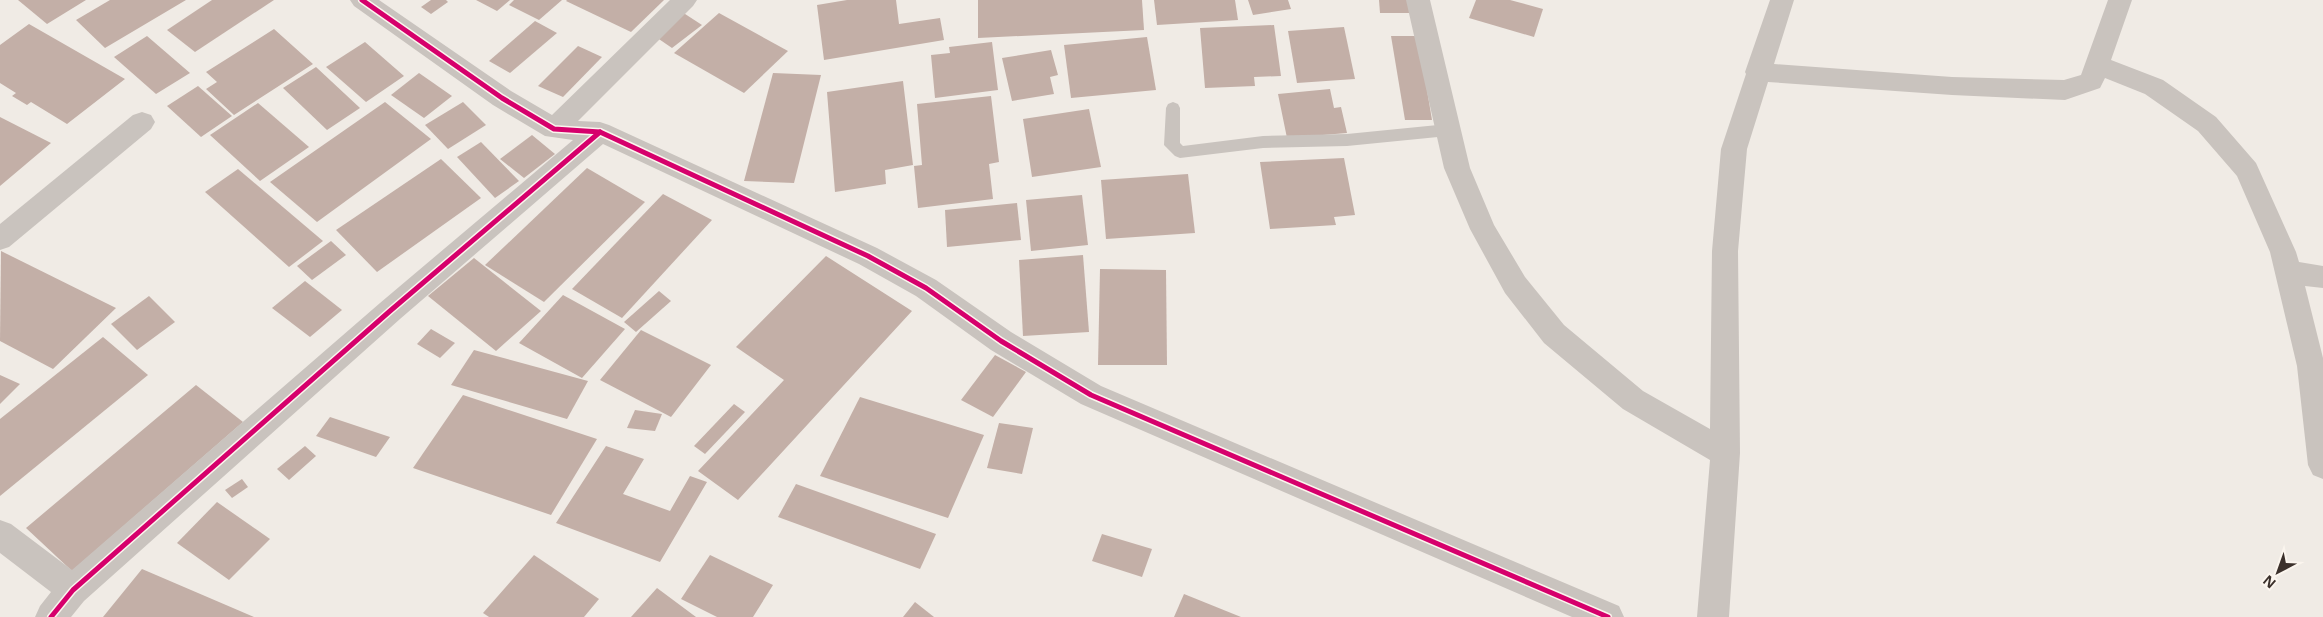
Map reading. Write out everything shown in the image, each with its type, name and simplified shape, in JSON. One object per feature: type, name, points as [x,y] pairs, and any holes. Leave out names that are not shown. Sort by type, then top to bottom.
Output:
[{"type":"street","points":[[362,0],[502,98],[554,129],[600,132],[876,261],[926,288],[1001,341],[1091,395],[1608,617]]},
{"type":"street","points":[[554,129],[686,0]]},
{"type":"street","points":[[1418,0],[1457,168],[1483,229],[1515,285],[1554,334],[1633,400],[1725,453]]},
{"type":"street","points":[[1713,617],[1725,453],[1725,251],[1734,149],[1782,0]]},
{"type":"street","points":[[1758,72],[1952,86],[2065,90],[2091,81],[2120,0]]},
{"type":"street","points":[[2098,65],[2154,87],[2207,124],[2247,170],[2283,252],[2311,366],[2323,465]]},
{"type":"street","points":[[0,239],[142,122]]},
{"type":"street","points":[[51,617],[73,590],[390,311],[600,132]]},
{"type":"street","points":[[2288,272],[2323,278]]},
{"type":"street","points":[[0,534],[73,590]]},
{"type":"lane","points":[[1173,108],[1172,145],[1180,152],[1263,142],[1348,140],[1448,130]]},
{"type":"building","points":[[18,0],[86,0],[47,24]]},
{"type":"building","points":[[110,0],[186,0],[105,48],[76,20]]},
{"type":"building","points":[[212,0],[274,0],[195,52],[167,30]]},
{"type":"building","points":[[431,0],[446,0],[448,2],[431,14],[421,7]]},
{"type":"building","points":[[476,0],[510,0],[497,11]]},
{"type":"building","points":[[514,0],[562,0],[539,20],[509,5]]},
{"type":"building","points":[[567,0],[664,0],[631,32]]},
{"type":"building","points":[[847,0],[896,0],[899,24],[940,18],[944,40],[824,60],[817,5]]},
{"type":"building","points":[[978,0],[1142,0],[1144,30],[978,38]]},
{"type":"building","points":[[1154,0],[1235,0],[1238,20],[1157,25]]},
{"type":"building","points":[[1248,0],[1288,0],[1291,9],[1253,15]]},
{"type":"building","points":[[1379,0],[1408,0],[1410,13],[1380,13]]},
{"type":"building","points":[[1476,0],[1510,0],[1543,9],[1534,37],[1469,18]]},
{"type":"building","points":[[682,12],[702,25],[672,48],[653,35]]},
{"type":"building","points":[[719,13],[788,51],[744,93],[674,53]]},
{"type":"building","points":[[535,21],[557,33],[510,73],[489,61]]},
{"type":"building","points":[[29,24],[125,79],[67,124],[31,102],[27,105],[12,96],[16,93],[0,83],[0,45]]},
{"type":"building","points":[[1274,25],[1281,76],[1254,77],[1255,86],[1205,88],[1200,28]]},
{"type":"building","points":[[1344,27],[1355,79],[1297,83],[1288,31]]},
{"type":"building","points":[[274,29],[313,64],[234,115],[206,89],[217,82],[206,72]]},
{"type":"building","points":[[147,36],[190,73],[156,94],[114,57]]},
{"type":"building","points":[[1391,36],[1418,36],[1432,120],[1405,120]]},
{"type":"building","points":[[1147,37],[1156,90],[1071,98],[1064,45]]},
{"type":"building","points":[[365,42],[404,76],[366,102],[326,67]]},
{"type":"building","points":[[992,42],[998,90],[935,98],[931,55],[950,53],[949,47]]},
{"type":"building","points":[[578,46],[602,57],[563,97],[538,86]]},
{"type":"building","points":[[1051,50],[1058,75],[1050,77],[1054,94],[1012,101],[1002,58]]},
{"type":"building","points":[[316,67],[360,108],[327,130],[283,88]]},
{"type":"building","points":[[419,73],[452,96],[424,118],[391,95]]},
{"type":"building","points":[[773,73],[821,75],[794,183],[744,181]]},
{"type":"building","points":[[903,81],[913,165],[885,170],[886,184],[835,192],[827,92]]},
{"type":"building","points":[[198,86],[232,116],[201,137],[167,106]]},
{"type":"building","points":[[1330,89],[1334,108],[1341,107],[1347,133],[1287,138],[1278,94]]},
{"type":"building","points":[[991,96],[999,162],[989,164],[993,199],[918,208],[914,166],[922,165],[917,104]]},
{"type":"building","points":[[385,102],[431,139],[317,222],[270,182]]},
{"type":"building","points":[[463,102],[486,125],[448,149],[425,125]]},
{"type":"building","points":[[258,103],[309,147],[260,181],[210,135]]},
{"type":"building","points":[[1089,109],[1101,167],[1032,177],[1023,119]]},
{"type":"building","points":[[0,117],[51,143],[0,186]]},
{"type":"building","points":[[532,135],[555,154],[524,178],[500,159]]},
{"type":"building","points":[[481,142],[519,181],[495,198],[457,157]]},
{"type":"building","points":[[1344,158],[1355,215],[1334,217],[1336,225],[1270,229],[1260,162]]},
{"type":"building","points":[[441,159],[481,198],[377,272],[336,230]]},
{"type":"building","points":[[587,168],[645,202],[544,302],[485,265]]},
{"type":"building","points":[[238,169],[323,241],[289,267],[205,192]]},
{"type":"building","points":[[1188,174],[1195,233],[1106,239],[1101,180]]},
{"type":"building","points":[[663,194],[712,220],[622,318],[572,289]]},
{"type":"building","points":[[1082,195],[1088,245],[1031,251],[1026,200]]},
{"type":"building","points":[[1017,203],[1021,240],[947,247],[945,210]]},
{"type":"building","points":[[331,241],[346,255],[312,280],[297,266]]},
{"type":"building","points":[[1,251],[116,308],[53,369],[0,341]]},
{"type":"building","points":[[1083,255],[1089,332],[1023,336],[1019,260]]},
{"type":"building","points":[[826,256],[912,311],[738,500],[698,471],[784,380],[736,347]]},
{"type":"building","points":[[474,258],[541,311],[496,351],[428,296]]},
{"type":"building","points":[[1100,269],[1166,270],[1167,365],[1098,365]]},
{"type":"building","points":[[305,281],[342,310],[310,337],[272,308]]},
{"type":"building","points":[[659,291],[671,301],[636,332],[624,322]]},
{"type":"building","points":[[563,295],[625,329],[582,378],[519,343]]},
{"type":"building","points":[[149,296],[175,322],[137,350],[111,324]]},
{"type":"building","points":[[431,329],[455,343],[440,358],[417,344]]},
{"type":"building","points":[[641,330],[711,365],[671,417],[600,380]]},
{"type":"building","points":[[103,337],[148,375],[0,496],[0,419]]},
{"type":"building","points":[[474,350],[588,381],[567,419],[451,385]]},
{"type":"building","points":[[995,355],[1026,372],[993,417],[961,400]]},
{"type":"building","points":[[0,375],[20,384],[0,404]]},
{"type":"building","points":[[196,385],[243,422],[72,571],[26,528]]},
{"type":"building","points":[[463,395],[597,439],[551,515],[413,468]]},
{"type":"building","points":[[860,397],[984,435],[948,518],[820,476]]},
{"type":"building","points":[[734,404],[745,412],[705,454],[694,446]]},
{"type":"building","points":[[635,410],[662,414],[655,431],[627,428]]},
{"type":"building","points":[[330,417],[390,437],[376,457],[316,436]]},
{"type":"building","points":[[999,423],[1033,428],[1022,474],[987,468]]},
{"type":"building","points":[[305,446],[316,456],[289,480],[277,469]]},
{"type":"building","points":[[606,446],[644,459],[623,494],[670,511],[690,476],[707,482],[660,562],[556,523]]},
{"type":"building","points":[[242,479],[248,487],[232,498],[225,490]]},
{"type":"building","points":[[796,484],[936,534],[920,569],[778,517]]},
{"type":"building","points":[[217,502],[270,539],[229,580],[177,543]]},
{"type":"building","points":[[1102,534],[1152,549],[1142,577],[1092,561]]},
{"type":"building","points":[[534,555],[599,599],[584,617],[489,617],[483,613]]},
{"type":"building","points":[[710,555],[773,585],[753,617],[717,617],[681,599]]},
{"type":"building","points":[[142,569],[254,617],[103,617]]},
{"type":"building","points":[[657,588],[696,617],[631,617]]},
{"type":"building","points":[[1184,594],[1241,617],[1174,617]]},
{"type":"building","points":[[915,602],[934,617],[903,617]]},
{"type":"cycle path","points":[[362,0],[502,98],[554,129],[600,132],[868,256],[926,288],[1001,341],[1091,395],[1608,617]]},
{"type":"cycle path","points":[[51,617],[73,590],[390,311],[600,132]]}]
